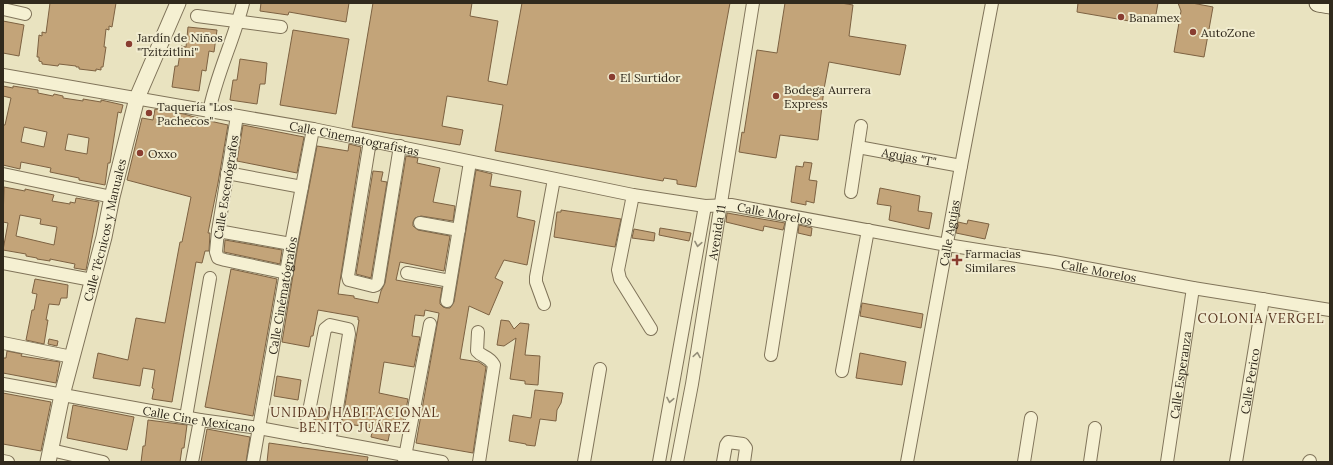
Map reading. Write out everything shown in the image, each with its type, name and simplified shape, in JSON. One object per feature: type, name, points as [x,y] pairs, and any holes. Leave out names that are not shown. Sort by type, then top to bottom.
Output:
[{"type":"main road","points":[[1318,3],[1330,5]]},
{"type":"street","name":"Calle Técnicos y Manuales","points":[[49,456],[62,395],[104,237],[112,197],[137,98],[178,3]]},
{"type":"street","points":[[209,112],[212,97],[239,21],[243,3]]},
{"type":"street","name":"Avenida 11","points":[[677,462],[692,384],[753,3]]},
{"type":"street","name":"Calle Agujas","points":[[907,462],[992,3]]},
{"type":"street","points":[[3,9],[25,14]]},
{"type":"street","points":[[197,16],[281,27]]},
{"type":"street","name":"Calle Cinematografistas","points":[[3,75],[313,129],[633,195],[705,206]]},
{"type":"street","name":"Calle Escenógrafos","points":[[238,116],[227,173],[216,252],[218,258],[287,273]]},
{"type":"street","points":[[851,192],[861,126]]},
{"type":"street","name":"Calle Cinématógrafos","points":[[253,462],[291,244],[313,129]]},
{"type":"street","points":[[370,141],[348,276],[349,280],[373,286],[378,282],[400,146]]},
{"type":"street","name":"Agujas \"T\"","points":[[858,147],[961,166]]},
{"type":"street","points":[[447,301],[470,162]]},
{"type":"street","points":[[227,173],[302,187]]},
{"type":"street","points":[[3,174],[112,197]]},
{"type":"street","points":[[544,304],[536,282],[536,276],[554,179]]},
{"type":"street","points":[[633,195],[618,270],[620,279],[651,329]]},
{"type":"street","name":"Calle Morelos","points":[[705,206],[732,205],[947,245],[1054,262],[1192,288],[1330,310]]},
{"type":"street","name":"Avenida 11","points":[[658,462],[705,206]]},
{"type":"street","points":[[771,355],[793,217]]},
{"type":"street","points":[[420,223],[459,230]]},
{"type":"street","points":[[842,371],[868,230]]},
{"type":"street","points":[[218,231],[291,244]]},
{"type":"street","points":[[3,263],[92,280]]},
{"type":"street","points":[[407,273],[450,281]]},
{"type":"street","points":[[186,417],[210,278]]},
{"type":"street","name":"Calle Esperanza","points":[[1167,462],[1192,288]]},
{"type":"street","name":"Calle Perico","points":[[1236,462],[1263,299]]},
{"type":"street","points":[[405,459],[430,324]]},
{"type":"street","points":[[304,437],[326,329],[330,325],[348,329],[349,334],[334,420],[328,441]]},
{"type":"street","points":[[478,332],[478,354],[491,360],[494,365],[479,462]]},
{"type":"street","points":[[3,343],[72,357]]},
{"type":"street","points":[[584,462],[600,369]]},
{"type":"street","points":[[674,381],[692,384]]},
{"type":"street","name":"Calle Cine Mexicano","points":[[3,384],[200,420],[259,428],[328,441],[405,459],[442,462]]},
{"type":"street","points":[[1024,462],[1031,418]]},
{"type":"street","points":[[192,462],[200,420]]},
{"type":"street","points":[[1090,462],[1095,428]]},
{"type":"street","points":[[722,462],[728,442],[743,444],[746,448],[744,462]]},
{"type":"street","points":[[49,456],[103,462]]},
{"type":"street","points":[[3,461],[8,462]]},
{"type":"building","points":[[50,3],[116,3],[112,27],[109,26],[109,30],[106,29],[104,47],[106,47],[103,67],[101,67],[101,70],[96,69],[96,71],[79,69],[79,67],[76,66],[59,64],[58,66],[42,64],[42,62],[39,61],[39,57],[37,57],[39,35],[42,36],[42,32],[46,33]]},
{"type":"building","points":[[261,3],[349,3],[346,22],[289,12],[288,15],[260,11]]},
{"type":"building","name":"El Surtidor","points":[[373,3],[472,3],[470,16],[498,21],[488,81],[507,85],[522,3],[730,3],[696,187],[677,184],[677,180],[664,178],[663,181],[495,151],[503,105],[447,96],[442,126],[463,130],[460,145],[352,127]]},
{"type":"building","points":[[785,3],[841,3],[853,5],[849,36],[906,45],[900,75],[829,62],[818,140],[780,135],[776,158],[739,152],[742,132],[744,133],[757,50],[777,53]]},
{"type":"building","name":"Banamex","points":[[1078,3],[1158,3],[1155,20],[1136,16],[1135,22],[1077,12]]},
{"type":"building","name":"AutoZone","points":[[1178,3],[1192,3],[1213,7],[1204,57],[1174,52],[1181,11]]},
{"type":"building","points":[[3,21],[24,25],[19,56],[3,53]]},
{"type":"building","points":[[188,27],[217,30],[214,52],[209,51],[206,71],[202,70],[199,91],[172,87],[175,66],[178,66],[181,46],[186,47]]},
{"type":"building","points":[[293,30],[349,39],[336,114],[280,105]]},
{"type":"building","points":[[240,59],[267,63],[265,84],[260,84],[257,104],[230,100],[233,80],[237,80]]},
{"type":"building","points":[[3,86],[13,88],[13,86],[38,90],[38,93],[53,96],[54,94],[63,96],[63,98],[101,102],[101,100],[123,105],[121,113],[118,112],[105,185],[50,172],[51,168],[21,162],[20,169],[3,165],[3,125],[5,125],[11,98],[3,96]],"holes":[[[24,127],[47,132],[44,147],[21,142]],[[68,134],[89,138],[87,154],[65,150]]]},
{"type":"building","points":[[155,109],[184,114],[228,125],[208,233],[210,233],[209,251],[205,251],[202,263],[196,262],[172,402],[152,399],[155,370],[143,368],[140,386],[93,378],[98,353],[128,360],[136,318],[165,323],[180,242],[182,242],[191,197],[127,180],[142,118],[153,120]]},
{"type":"building","points":[[243,125],[304,137],[297,173],[237,161]]},
{"type":"building","points":[[349,144],[361,147],[338,294],[354,296],[354,298],[378,303],[385,283],[406,156],[418,158],[417,163],[440,168],[433,202],[455,206],[453,221],[421,216],[415,218],[413,222],[413,226],[418,230],[450,236],[444,271],[400,262],[396,280],[442,288],[440,304],[443,307],[450,308],[454,302],[476,170],[492,174],[490,186],[521,191],[517,217],[535,221],[527,265],[504,260],[495,278],[503,282],[489,315],[469,306],[460,359],[479,362],[486,367],[473,453],[416,443],[439,313],[425,310],[424,316],[415,315],[412,336],[420,337],[414,367],[384,362],[379,393],[408,399],[403,424],[392,422],[388,441],[371,437],[373,428],[342,423],[359,320],[358,317],[318,310],[313,336],[311,336],[309,347],[282,342],[298,245],[317,146],[348,151]]},
{"type":"building","points":[[804,162],[812,163],[809,180],[817,181],[814,203],[806,201],[806,205],[791,202],[796,166],[803,167]]},
{"type":"building","points":[[373,171],[383,172],[381,181],[387,182],[371,278],[356,274]]},
{"type":"building","points":[[4,187],[25,191],[25,189],[54,195],[52,201],[70,204],[70,202],[75,203],[76,198],[99,202],[86,270],[74,268],[75,264],[50,259],[50,261],[37,259],[26,256],[26,254],[3,250],[8,223],[3,222]],"holes":[[[20,215],[41,219],[40,224],[57,227],[54,245],[16,236]]]},
{"type":"building","points":[[880,188],[920,196],[918,211],[932,213],[929,229],[889,220],[891,206],[877,204]]},
{"type":"building","points":[[561,210],[621,219],[615,247],[554,237],[557,212],[561,212]]},
{"type":"building","points":[[727,213],[785,223],[783,230],[764,226],[763,231],[726,222]]},
{"type":"building","points":[[968,220],[989,224],[985,239],[956,233],[958,222],[967,224]]},
{"type":"building","points":[[799,225],[812,228],[811,236],[798,233]]},
{"type":"building","points":[[660,228],[691,233],[689,241],[659,235]]},
{"type":"building","points":[[634,229],[655,233],[654,241],[632,238]]},
{"type":"building","points":[[225,240],[282,250],[280,264],[224,252]]},
{"type":"building","points":[[231,269],[277,279],[253,416],[205,407]]},
{"type":"building","points":[[35,279],[68,285],[67,298],[61,298],[59,305],[49,304],[44,344],[26,340],[37,294],[32,293]]},
{"type":"building","points":[[862,303],[923,314],[921,328],[860,316]]},
{"type":"building","points":[[501,320],[509,321],[514,329],[520,323],[529,324],[525,355],[540,356],[538,385],[525,384],[525,381],[510,379],[516,338],[504,346],[497,345]]},
{"type":"building","points":[[49,339],[58,341],[57,346],[48,344]]},
{"type":"building","points":[[7,351],[22,354],[21,356],[60,362],[56,383],[3,373],[3,358],[6,358]]},
{"type":"building","points":[[860,353],[906,362],[902,385],[856,378]]},
{"type":"building","points":[[277,376],[301,380],[298,400],[274,396]]},
{"type":"building","points":[[535,390],[563,393],[561,403],[557,410],[556,421],[540,419],[535,446],[509,441],[513,415],[531,418]]},
{"type":"building","points":[[3,393],[51,402],[41,451],[3,444]]},
{"type":"building","points":[[73,405],[134,417],[127,450],[67,438]]},
{"type":"building","points":[[317,410],[329,412],[325,427],[314,425]]},
{"type":"building","points":[[148,420],[187,425],[184,448],[182,448],[180,462],[141,462],[143,446],[145,446]]},
{"type":"building","points":[[207,429],[250,437],[246,462],[201,462]]},
{"type":"building","points":[[269,443],[368,457],[367,462],[267,462]]},
{"type":"place","name":"Banamex","points":[[1121,17]]},
{"type":"place","name":"AutoZone","points":[[1193,32]]},
{"type":"place","name":"Jardín de Niños \"Tzitzitlini\"","points":[[129,44]]},
{"type":"place","name":"El Surtidor","points":[[612,77]]},
{"type":"place","name":"Bodega Aurrera Express","points":[[776,96]]},
{"type":"place","name":"Taquería \"Los Pachecos\"","points":[[149,113]]},
{"type":"place","name":"Oxxo","points":[[140,153]]},
{"type":"place","name":"Farmacias Similares","points":[[957,260]]},
{"type":"district","name":"COLONIA VERGEL","points":[[1261,318]]},
{"type":"district","name":"UNIDAD HABITACIONAL BENITO JUÁREZ","points":[[355,420]]}]
